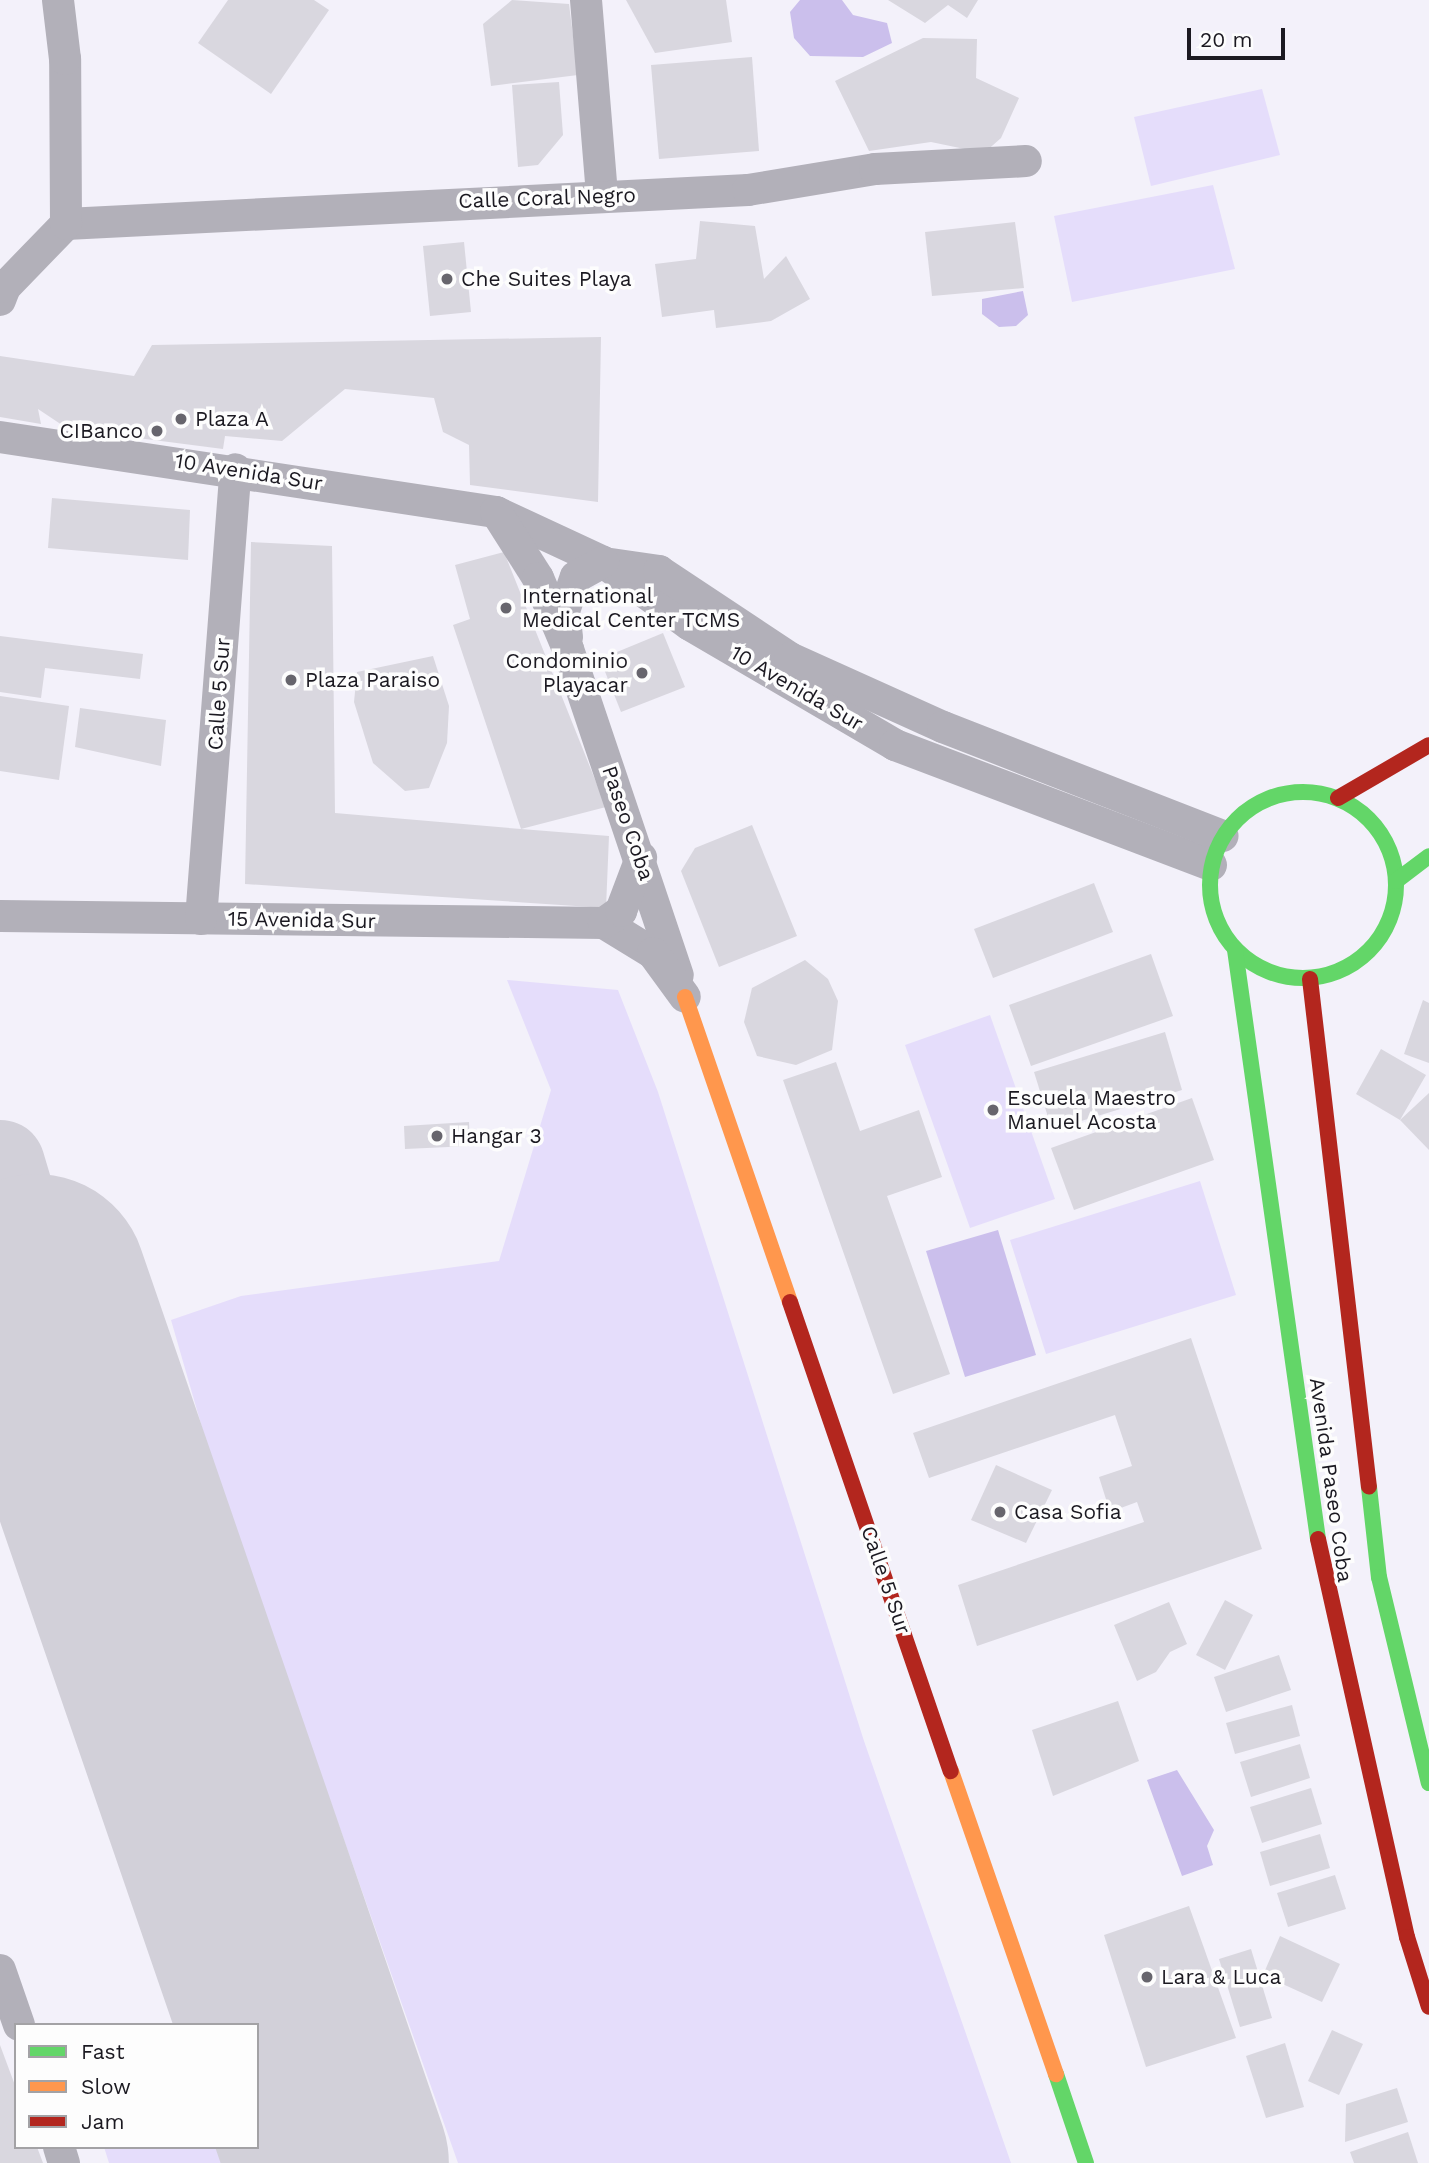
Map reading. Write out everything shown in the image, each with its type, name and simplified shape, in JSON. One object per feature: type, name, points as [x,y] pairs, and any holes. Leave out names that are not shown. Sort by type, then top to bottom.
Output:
[{"type":"main road","points":[[1338,798],[1429,745]]},
{"type":"main road","points":[[1286,792],[1338,798],[1379,831],[1396,881],[1390,918],[1370,950],[1353,965],[1310,979],[1282,977],[1235,950],[1215,915],[1211,865],[1222,836],[1239,815],[1286,792]]},
{"type":"main road","points":[[1396,881],[1429,856]]},
{"type":"main road","name":"Avenida Paseo Coba","points":[[1235,950],[1324,1585],[1407,1937],[1429,2007]]},
{"type":"main road","name":"Avenida Paseo Coba","points":[[1310,979],[1379,1577],[1429,1783]]},
{"type":"main road","name":"Calle 5 Sur","points":[[685,997],[1086,2163]]},
{"type":"street","points":[[0,300],[5,287],[66,225],[65,59],[58,0]]},
{"type":"street","points":[[586,0],[602,195]]},
{"type":"street","name":"Calle Coral Negro","points":[[66,225],[602,195],[748,190],[875,169],[1026,162]]},
{"type":"street","name":"10 Avenida Sur","points":[[0,437],[236,469],[496,512],[603,562],[690,625],[895,745],[1211,865]]},
{"type":"street","name":"Calle 5 Sur","points":[[201,919],[236,469]]},
{"type":"street","name":"Paseo Coba","points":[[496,512],[538,578],[568,649],[641,858],[685,997]]},
{"type":"street","name":"10 Avenida Sur","points":[[603,562],[659,571],[790,659],[943,727],[1222,836]]},
{"type":"street","name":"Paseo Coba","points":[[568,649],[564,611],[576,577],[603,562]]},
{"type":"street","points":[[641,858],[621,911],[604,923],[653,953],[685,997]]},
{"type":"street","name":"15 Avenida Sur","points":[[0,916],[604,923]]},
{"type":"shaded area","points":[[800,0],[842,0],[853,15],[887,23],[892,43],[863,57],[810,56],[794,38],[790,12]]},
{"type":"shaded area","points":[[1262,89],[1280,155],[1151,186],[1134,117]]},
{"type":"shaded area","points":[[1213,185],[1235,269],[1072,302],[1054,216]]},
{"type":"shaded area","points":[[1023,291],[1028,315],[1016,326],[999,327],[982,314],[982,299]]},
{"type":"shaded area","points":[[507,980],[618,990],[658,1092],[864,1741],[1011,2163],[458,2163],[218,1483],[171,1320],[241,1296],[499,1261],[551,1090]]},
{"type":"shaded area","points":[[990,1015],[1055,1199],[970,1228],[905,1045]]},
{"type":"shaded area","points":[[1200,1181],[1236,1295],[1046,1354],[1010,1240]]},
{"type":"shaded area","points":[[998,1230],[1036,1355],[965,1377],[926,1251]]},
{"type":"shaded area","points":[[1177,1770],[1214,1830],[1207,1846],[1213,1865],[1182,1876],[1147,1780]]},
{"type":"shaded area","points":[[105,2149],[223,2149],[228,2163],[109,2163]]},
{"type":"building","points":[[228,0],[314,0],[329,10],[271,94],[198,43]]},
{"type":"building","points":[[512,0],[569,4],[578,75],[491,86],[483,24]]},
{"type":"building","points":[[626,0],[726,0],[732,42],[655,53]]},
{"type":"building","points":[[888,0],[978,0],[967,18],[948,5],[925,23]]},
{"type":"building","points":[[923,38],[977,39],[976,78],[1019,98],[1001,138],[984,153],[931,142],[869,151],[835,81]]},
{"type":"building","points":[[752,57],[759,151],[659,159],[651,65]]},
{"type":"building","points":[[559,82],[563,135],[538,165],[518,167],[512,85]]},
{"type":"building","points":[[700,221],[755,226],[764,279],[786,256],[810,299],[771,321],[716,328],[714,310],[662,317],[655,264],[696,259]]},
{"type":"building","points":[[1015,222],[1024,288],[932,296],[925,232]]},
{"type":"building","name":"Che Suites Playa","points":[[464,242],[471,312],[430,316],[423,246]]},
{"type":"building","name":"Plaza A","points":[[601,337],[598,502],[470,485],[469,445],[443,432],[434,398],[345,389],[282,441],[225,436],[223,449],[68,429],[38,409],[41,424],[0,417],[0,356],[134,376],[152,345]]},
{"type":"building","points":[[52,498],[190,510],[188,560],[48,548]]},
{"type":"building","name":"Plaza Paraiso","points":[[251,542],[332,546],[335,813],[609,836],[606,908],[245,884]]},
{"type":"building","name":"Plaza Paraiso","points":[[504,552],[606,807],[521,829],[453,625],[470,619],[455,565]]},
{"type":"building","name":"Condominio Playacar","points":[[663,633],[685,687],[621,712],[600,659]]},
{"type":"building","points":[[0,636],[143,654],[140,679],[45,668],[41,698],[0,692]]},
{"type":"building","points":[[433,656],[449,706],[447,743],[429,788],[405,791],[373,763],[354,702],[357,672]]},
{"type":"building","points":[[0,696],[69,706],[59,780],[0,771]]},
{"type":"building","points":[[80,708],[166,720],[161,766],[75,747]]},
{"type":"building","points":[[752,825],[797,936],[719,967],[681,871],[695,848]]},
{"type":"building","points":[[1094,883],[1113,932],[993,978],[974,929]]},
{"type":"building","points":[[1151,954],[1173,1016],[1031,1066],[1009,1005]]},
{"type":"building","points":[[805,960],[828,979],[838,1001],[832,1050],[796,1065],[757,1056],[744,1022],[752,988]]},
{"type":"building","points":[[1423,1000],[1429,1003],[1429,1063],[1404,1054]]},
{"type":"building","points":[[1165,1032],[1182,1090],[1052,1130],[1034,1072]]},
{"type":"building","points":[[1381,1049],[1426,1075],[1400,1120],[1356,1094]]},
{"type":"building","points":[[836,1062],[860,1131],[919,1110],[942,1177],[887,1196],[950,1374],[893,1394],[783,1080]]},
{"type":"building","points":[[1429,1093],[1429,1150],[1400,1120]]},
{"type":"building","points":[[1192,1098],[1214,1160],[1074,1210],[1051,1148]]},
{"type":"building","name":"Hangar 3","points":[[469,1122],[470,1146],[405,1149],[404,1126]]},
{"type":"building","points":[[1191,1338],[1262,1549],[977,1646],[958,1585],[1144,1522],[1137,1502],[1110,1512],[1099,1477],[1132,1466],[1115,1415],[929,1478],[913,1433]]},
{"type":"building","points":[[996,1465],[1052,1490],[1026,1543],[971,1520]]},
{"type":"building","points":[[1225,1600],[1253,1615],[1225,1670],[1196,1655]]},
{"type":"building","points":[[1169,1602],[1187,1644],[1170,1652],[1156,1672],[1137,1681],[1114,1625]]},
{"type":"building","points":[[1279,1655],[1291,1690],[1226,1712],[1214,1677]]},
{"type":"building","points":[[1118,1701],[1139,1761],[1053,1796],[1032,1730]]},
{"type":"building","points":[[1292,1705],[1300,1736],[1235,1754],[1226,1723]]},
{"type":"building","points":[[1300,1744],[1310,1778],[1251,1797],[1240,1762]]},
{"type":"building","points":[[1311,1788],[1322,1824],[1262,1843],[1250,1807]]},
{"type":"building","points":[[1320,1834],[1330,1868],[1270,1886],[1260,1852]]},
{"type":"building","points":[[1335,1875],[1346,1909],[1288,1927],[1277,1893]]},
{"type":"building","points":[[1189,1906],[1236,2038],[1146,2067],[1104,1935]]},
{"type":"building","points":[[1280,1936],[1340,1964],[1322,2002],[1263,1975]]},
{"type":"building","points":[[1251,1949],[1272,2018],[1240,2027],[1219,1959]]},
{"type":"building","points":[[1332,2030],[1363,2044],[1339,2095],[1308,2081]]},
{"type":"building","points":[[1285,2043],[1304,2107],[1266,2118],[1246,2056]]},
{"type":"building","points":[[0,2045],[14,2083],[14,2149],[38,2149],[43,2163],[0,2163]]},
{"type":"building","points":[[1397,2088],[1408,2122],[1345,2142],[1346,2104]]},
{"type":"building","points":[[1408,2132],[1418,2163],[1354,2163],[1350,2152]]},
{"type":"taxiway","points":[[0,1164],[36,1285]]},
{"type":"runway","points":[[36,1285],[338,2163]]},
{"type":"traffic: fast","points":[[1303,792],[1321,793],[1339,799],[1355,807],[1369,819],[1381,833],[1389,849],[1395,867],[1396,885],[1395,903],[1389,921],[1381,937],[1369,951],[1355,963],[1339,971],[1321,977],[1303,978],[1285,977],[1267,971],[1251,963],[1237,951],[1225,937],[1217,921],[1211,903],[1210,885],[1211,867],[1217,849],[1225,833],[1237,819],[1251,807],[1267,799],[1285,793],[1303,792]]},
{"type":"traffic: fast","points":[[1396,881],[1429,856]]},
{"type":"traffic: fast","points":[[1235,950],[1318,1539]]},
{"type":"traffic: fast","points":[[1369,1487],[1379,1577],[1429,1783]]},
{"type":"traffic: fast","points":[[1056,2074],[1086,2163]]},
{"type":"traffic: slow","points":[[685,997],[790,1302]]},
{"type":"traffic: slow","points":[[951,1771],[1056,2074]]},
{"type":"traffic: jam","points":[[1338,798],[1429,745]]},
{"type":"traffic: jam","points":[[1310,979],[1369,1487]]},
{"type":"traffic: jam","points":[[790,1302],[951,1771]]},
{"type":"traffic: jam","points":[[1318,1539],[1407,1937],[1429,2007]]},
{"type":"place","name":"Che Suites Playa","points":[[447,279]]},
{"type":"place","name":"Plaza A","points":[[181,419]]},
{"type":"place","name":"CIBanco","points":[[157,431]]},
{"type":"place","name":"International Medical Center TCMS","points":[[506,608]]},
{"type":"place","name":"Condominio Playacar","points":[[642,673]]},
{"type":"place","name":"Plaza Paraiso","points":[[291,680]]},
{"type":"place","name":"Escuela Maestro Manuel Acosta","points":[[993,1110]]},
{"type":"place","name":"Hangar 3","points":[[437,1136]]},
{"type":"place","name":"Casa Sofia","points":[[1000,1512]]},
{"type":"place","name":"Lara & Luca","points":[[1147,1977]]}]
